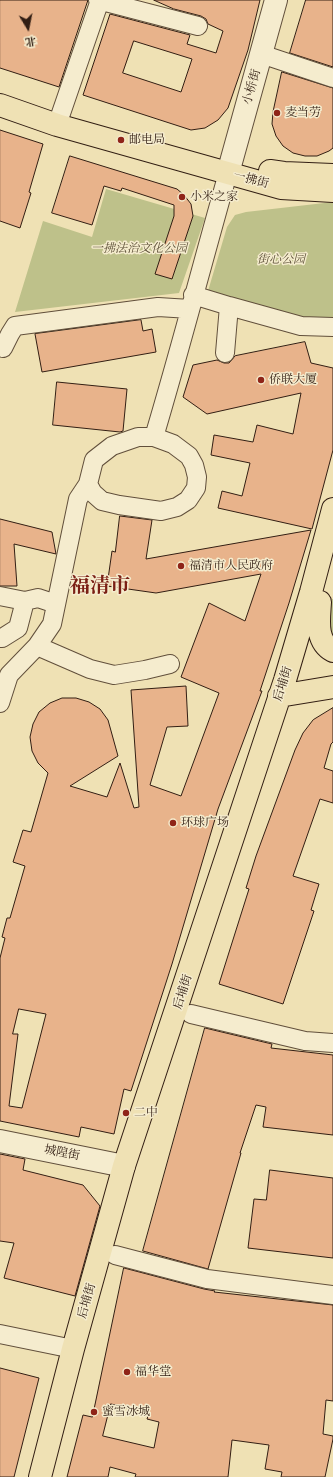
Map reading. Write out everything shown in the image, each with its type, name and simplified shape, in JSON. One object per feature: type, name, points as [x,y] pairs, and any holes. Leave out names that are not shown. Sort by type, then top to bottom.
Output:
[{"type":"main road","points":[[0,105],[57,125],[228,173]]},
{"type":"main road","name":"一拂街","points":[[228,173],[246,166],[284,173],[333,175]]},
{"type":"main road","name":"一拂街","points":[[228,173],[281,188],[333,191]]},
{"type":"main road","name":"后埔街","points":[[54,1477],[146,1143],[193,1009],[289,687],[311,592],[333,509]]},
{"type":"main road","name":"后埔街","points":[[40,1477],[124,1166],[289,687],[320,602],[333,558]]},
{"type":"main road","points":[[320,602],[318,626],[321,639],[333,651]]},
{"type":"main road","points":[[289,687],[333,672]]},
{"type":"main road","points":[[289,687],[333,687]]},
{"type":"street","points":[[57,125],[100,0],[198,26]]},
{"type":"street","name":"小桥街","points":[[228,173],[276,0]]},
{"type":"street","points":[[261,54],[333,78]]},
{"type":"street","points":[[154,437],[228,173]]},
{"type":"street","points":[[3,348],[15,326],[191,302],[229,306],[301,326],[333,327]]},
{"type":"street","points":[[225,353],[229,306]]},
{"type":"street","points":[[0,702],[9,675],[36,646],[52,624],[78,499],[88,484],[94,460],[112,446],[138,438],[154,437],[173,444],[189,456],[194,465],[197,477],[196,488],[188,500],[178,507],[161,511],[119,506],[102,501],[93,493],[88,484]]},
{"type":"street","points":[[0,596],[25,601],[38,598],[56,604]]},
{"type":"street","points":[[0,638],[18,628],[25,601]]},
{"type":"street","points":[[36,646],[90,669],[114,675],[170,664]]},
{"type":"street","points":[[193,1009],[308,1032],[333,1034]]},
{"type":"street","points":[[193,1009],[305,1041],[333,1043]]},
{"type":"street","name":"城隍街","points":[[0,1141],[124,1166]]},
{"type":"street","points":[[115,1255],[207,1280],[333,1295]]},
{"type":"street","points":[[0,1334],[74,1350]]},
{"type":"green space","name":"一拂法治文化公园","points":[[106,189],[205,218],[179,293],[15,312],[43,221],[92,237]]},
{"type":"green space","name":"街心公园","points":[[333,202],[333,317],[302,321],[208,291],[227,227],[235,215],[246,212]]},
{"type":"green space","points":[[333,599],[333,649],[324,631]]},
{"type":"building","points":[[0,0],[88,0],[59,87],[0,68]]},
{"type":"building","points":[[154,0],[260,0],[248,50],[228,108],[218,120],[205,128],[191,130],[83,95],[110,14],[190,35],[187,44],[216,53],[223,31],[208,24],[206,19],[201,16],[174,9]],"holes":[[[134,41],[192,59],[181,92],[123,73]]]},
{"type":"building","points":[[306,0],[333,0],[333,67],[290,53]]},
{"type":"building","points":[[282,72],[333,88],[333,148],[329,151],[317,156],[305,156],[293,153],[283,146],[276,136],[272,124],[273,112]]},
{"type":"building","points":[[0,130],[43,144],[29,192],[31,193],[20,228],[0,221]]},
{"type":"building","points":[[70,156],[177,189],[184,195],[191,204],[193,216],[172,279],[155,274],[174,216],[174,205],[122,188],[121,191],[104,186],[92,225],[52,213]]},
{"type":"building","points":[[141,320],[143,331],[152,329],[156,352],[42,372],[35,334]]},
{"type":"building","points":[[305,342],[311,363],[333,368],[333,450],[312,529],[218,508],[222,491],[242,496],[250,463],[211,455],[214,435],[253,442],[257,425],[293,434],[301,393],[207,414],[183,397],[193,365],[217,360],[224,363],[229,363],[235,356]]},
{"type":"building","points":[[57,382],[127,389],[123,431],[120,432],[53,425]]},
{"type":"building","points":[[120,516],[152,520],[146,559],[311,530],[260,691],[262,691],[218,809],[172,964],[131,1091],[124,1089],[114,1134],[81,1127],[79,1137],[0,1121],[0,958],[5,938],[2,937],[7,918],[10,918],[25,866],[13,862],[23,830],[31,832],[48,773],[38,763],[32,751],[30,737],[33,724],[39,712],[50,703],[62,698],[76,698],[89,702],[100,709],[108,720],[118,756],[70,786],[107,797],[120,763],[134,808],[139,807],[131,690],[186,686],[188,726],[167,727],[150,785],[181,796],[219,693],[181,677],[209,603],[245,621],[261,574],[156,593],[107,586],[112,551],[115,552]],"holes":[[[19,1009],[46,1014],[22,1108],[9,1106],[18,1034],[13,1034]]]},
{"type":"building","points":[[0,519],[52,532],[56,554],[14,544],[17,586],[0,586]]},
{"type":"building","points":[[333,708],[333,742],[331,744],[324,768],[333,771],[333,803],[320,799],[293,876],[319,884],[311,910],[314,911],[283,1004],[219,984],[249,889],[246,888],[256,856],[295,750],[303,733],[313,720]]},
{"type":"building","points":[[205,1028],[272,1044],[271,1048],[333,1055],[333,1135],[263,1127],[266,1107],[256,1105],[240,1153],[208,1269],[143,1251]]},
{"type":"building","points":[[0,1154],[25,1159],[23,1170],[83,1185],[100,1206],[75,1296],[4,1278],[14,1243],[0,1241]]},
{"type":"building","points":[[270,1170],[333,1178],[333,1258],[248,1248],[254,1199],[266,1200]]},
{"type":"building","points":[[124,1268],[215,1291],[214,1292],[333,1305],[333,1401],[326,1400],[323,1434],[333,1436],[333,1439],[325,1477],[281,1477],[282,1472],[265,1469],[269,1445],[232,1440],[228,1477],[135,1477],[136,1474],[110,1467],[108,1477],[67,1477],[83,1415],[92,1417]],"holes":[[[111,1404],[149,1413],[147,1419],[159,1422],[154,1448],[103,1436]]]},
{"type":"building","points":[[0,1368],[39,1378],[14,1477],[0,1477]]},
{"type":"place","name":"麦当劳","points":[[277,113]]},
{"type":"place","name":"邮电局","points":[[121,140]]},
{"type":"place","name":"小米之家","points":[[182,197]]},
{"type":"place","name":"侨联大厦","points":[[261,380]]},
{"type":"place","name":"福清市人民政府","points":[[181,566]]},
{"type":"place","name":"环球广场","points":[[173,823]]},
{"type":"place","name":"二中","points":[[126,1113]]},
{"type":"place","name":"福华堂","points":[[127,1372]]},
{"type":"place","name":"蜜雪冰城","points":[[94,1412]]},
{"type":"district","name":"福清市","points":[[100,587]]}]
